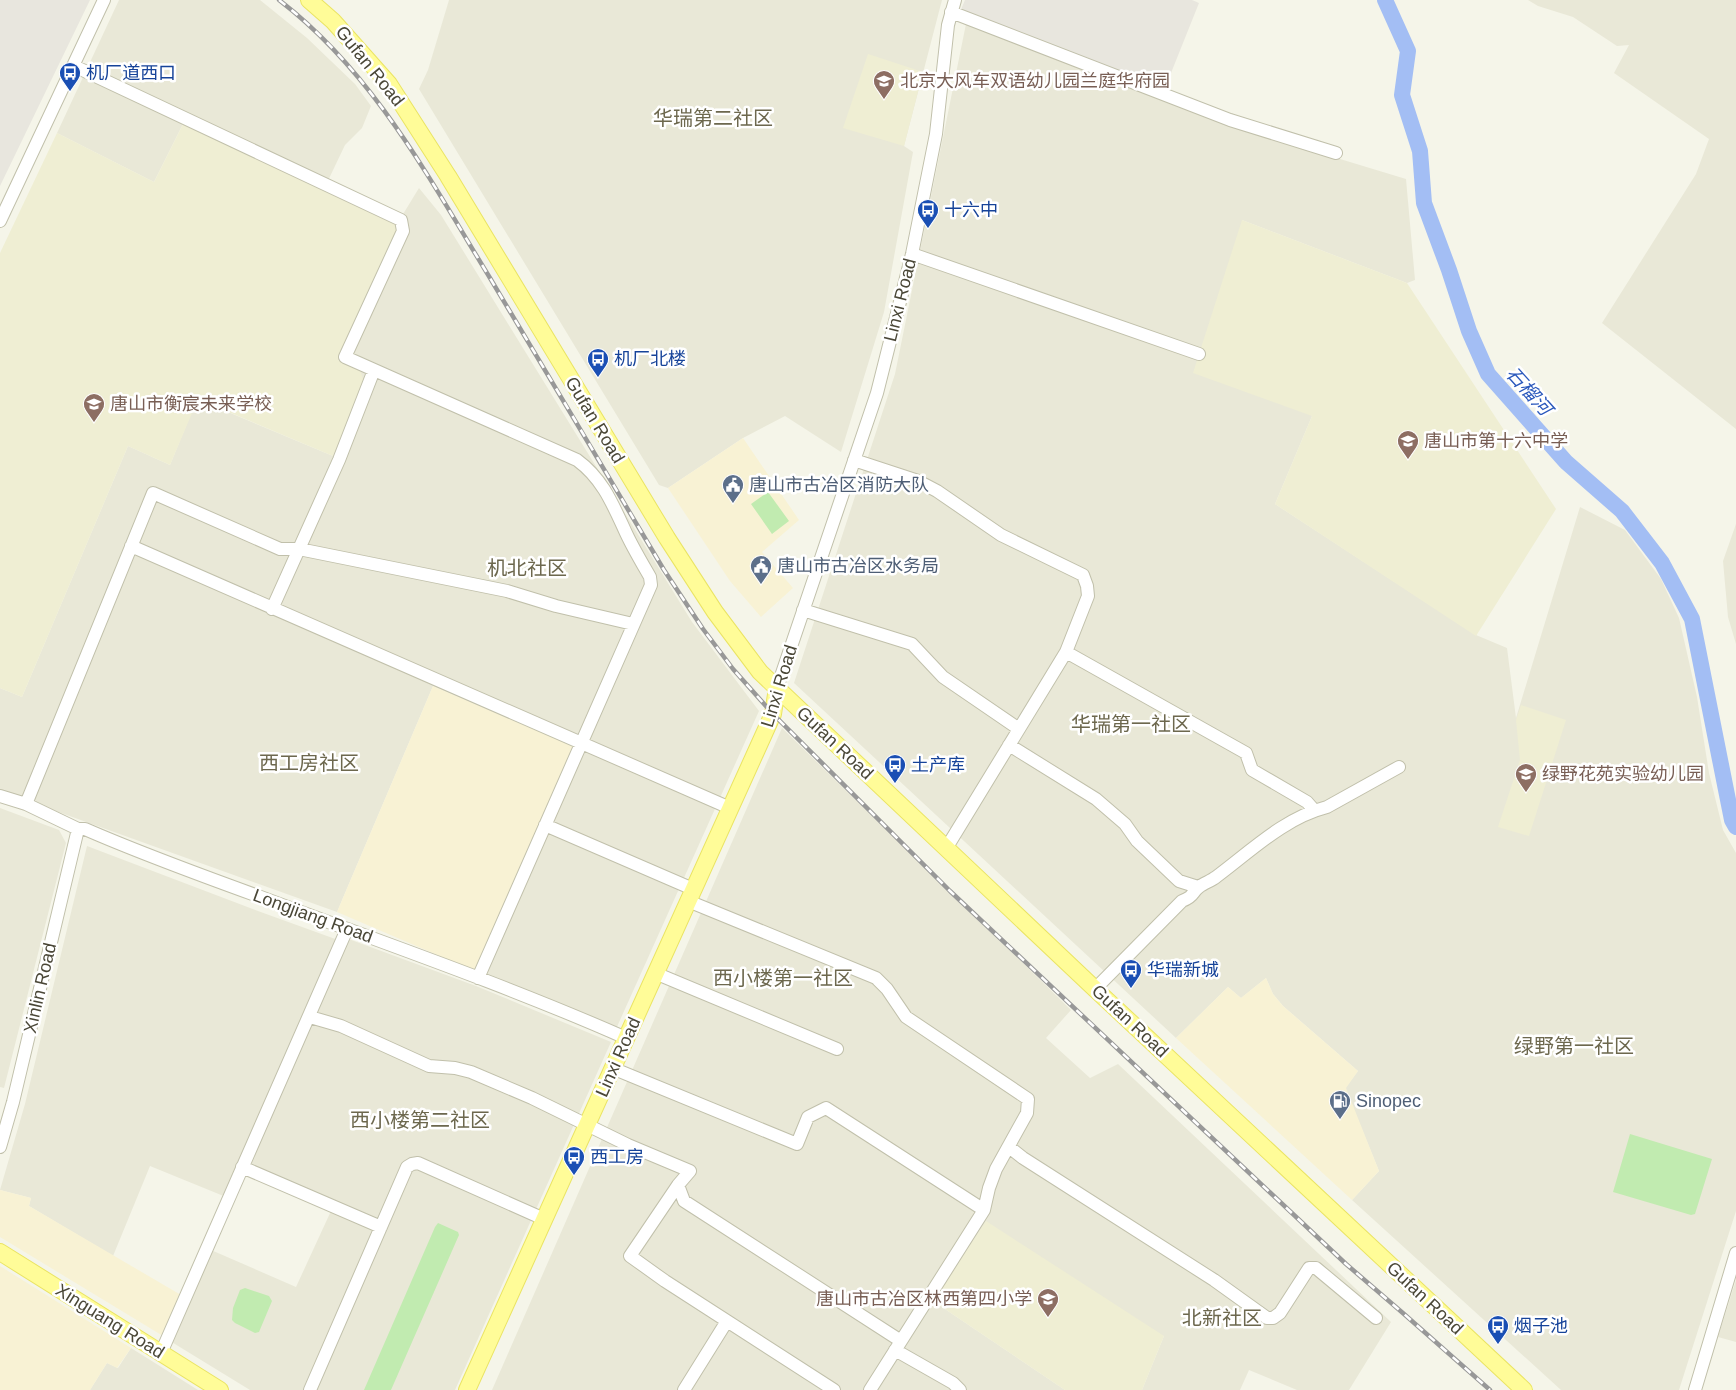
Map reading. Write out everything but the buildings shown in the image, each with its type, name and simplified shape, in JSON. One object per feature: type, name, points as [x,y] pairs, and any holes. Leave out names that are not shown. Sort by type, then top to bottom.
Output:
[{"type":"main road","name":"Gufan Road","points":[[309,0],[333,21],[389,84],[448,176],[587,407],[694,579],[720,620],[760,672],[1095,989],[1524,1390]]},
{"type":"main road","name":"Linxi Road","points":[[468,1390],[773,714],[777,688]]},
{"type":"main road","name":"Xinguang Road","points":[[0,1252],[220,1390]]},
{"type":"street","points":[[0,221],[104,0]]},
{"type":"street","points":[[953,6],[1230,120],[1336,153]]},
{"type":"street","name":"Linxi Road","points":[[777,688],[876,393],[912,254],[936,134],[948,25],[953,6]]},
{"type":"street","points":[[74,66],[401,220],[403,230],[345,356],[577,460],[597,478],[612,502],[627,535],[650,577],[651,585],[478,978]]},
{"type":"street","points":[[912,254],[1199,354]]},
{"type":"street","points":[[272,609],[339,460],[374,370]]},
{"type":"street","points":[[854,460],[918,481],[937,491],[1001,535],[1083,576],[1087,586],[1088,596],[1066,652],[947,847]]},
{"type":"street","points":[[26,804],[153,493],[280,549],[299,550],[507,592],[556,606],[633,624]]},
{"type":"street","points":[[131,546],[730,808]]},
{"type":"street","points":[[803,610],[912,644],[943,677],[1019,729]]},
{"type":"street","points":[[1066,652],[1246,753],[1252,770],[1307,802],[1314,810]]},
{"type":"street","points":[[1009,745],[1096,798],[1125,824],[1137,841],[1179,881],[1198,888]]},
{"type":"street","points":[[1095,989],[1182,901],[1192,897],[1198,888],[1214,879],[1277,830],[1314,810],[1326,807],[1399,766]]},
{"type":"street","name":"Longjiang Road","points":[[0,796],[26,804],[78,829],[85,829],[162,860],[478,978],[571,1014],[626,1038]]},
{"type":"street","points":[[545,825],[691,895],[876,978],[887,989],[906,1017],[917,1026],[1028,1099],[1027,1113],[993,1179],[984,1210],[870,1390]]},
{"type":"street","name":"Xinlin Road","points":[[0,1147],[13,1102],[78,829]]},
{"type":"street","points":[[1179,881],[1178,891],[1182,901]]},
{"type":"street","points":[[160,1353],[310,1017],[347,929]]},
{"type":"street","points":[[655,973],[838,1048]]},
{"type":"street","points":[[310,1017],[342,1026],[429,1066],[455,1068],[471,1072],[532,1098],[628,1145],[690,1171],[678,1185],[630,1256],[665,1281],[834,1390]]},
{"type":"street","points":[[612,1068],[797,1144],[808,1117],[826,1108],[984,1210]]},
{"type":"street","points":[[1008,1147],[1214,1280],[1267,1318],[1273,1318],[1280,1313],[1309,1268],[1316,1268],[1376,1318]]},
{"type":"street","points":[[310,1390],[407,1167],[418,1163],[544,1219]]},
{"type":"street","points":[[242,1167],[381,1227]]},
{"type":"street","points":[[678,1185],[684,1201],[953,1383],[960,1390]]},
{"type":"street","points":[[1695,1390],[1736,1253]]},
{"type":"street","points":[[684,1390],[728,1321]]},
{"type":"shaded area","points":[[0,0],[90,0],[0,186]]},
{"type":"shaded area","points":[[119,0],[260,0],[307,38],[355,84],[371,106],[362,128],[345,145],[324,189],[184,122],[154,182],[57,133]]},
{"type":"shaded area","points":[[449,0],[942,0],[904,146],[913,152],[884,312],[841,452],[785,416],[743,438],[668,488],[659,485],[419,89],[428,70]]},
{"type":"shaded area","points":[[965,0],[1192,0],[1199,3],[1163,93],[960,12]]},
{"type":"shaded area","points":[[1528,0],[1736,0],[1736,429],[1602,323],[1696,174],[1709,139],[1614,73],[1629,45],[1617,46],[1573,17],[1538,6]]},
{"type":"shaded area","points":[[966,24],[1228,125],[1406,179],[1415,280],[1407,283],[1242,220],[1312,416],[1275,504],[1476,635],[1507,648],[1516,718],[1580,507],[1625,530],[1661,579],[1679,618],[1697,697],[1709,773],[1723,830],[1736,853],[1736,1211],[1679,1390],[1561,1390],[1352,1200],[1379,1171],[1345,1088],[1358,1071],[1283,1006],[1273,994],[1266,978],[1241,998],[1228,987],[1176,1038],[794,683],[895,374]]},
{"type":"shaded area","name":"北京大风车双语幼儿园兰庭华府园","points":[[868,54],[923,72],[904,146],[843,128]]},
{"type":"shaded area","name":"唐山市衡宸未来学校","points":[[184,122],[397,224],[398,238],[338,360],[360,370],[364,382],[333,456],[198,399],[170,465],[128,446],[22,697],[0,688],[0,253],[57,133],[154,182]]},
{"type":"shaded area","points":[[419,188],[441,215],[692,622],[759,711],[616,1029],[477,972],[573,746],[433,686],[337,912],[0,791],[0,688],[22,697],[128,446],[170,465],[197,399],[333,456],[360,370],[338,360],[398,238],[397,224]]},
{"type":"shaded area","name":"唐山市第十六中学","points":[[1242,220],[1407,283],[1556,509],[1476,636],[1275,504],[1312,416],[1193,373]]},
{"type":"shaded area","name":"唐山市古冶区消防大队","points":[[743,438],[799,520],[762,552],[793,588],[761,617],[730,581],[668,488]]},
{"type":"shaded area","points":[[1736,524],[1736,644],[1728,617],[1723,561]]},
{"type":"shaded area","points":[[433,686],[573,746],[477,972],[337,912]]},
{"type":"shaded area","name":"绿野花苑实验幼儿园","points":[[1521,705],[1566,720],[1529,836],[1498,827],[1520,760],[1516,720]]},
{"type":"shaded area","points":[[782,728],[1071,1010],[1046,1038],[1090,1078],[1118,1064],[1391,1322],[1349,1390],[1297,1390],[1249,1370],[1240,1390],[1142,1390],[1164,1336],[933,1301],[1065,1390],[492,1390]]},
{"type":"shaded area","points":[[0,808],[59,830],[66,843],[4,1088],[0,1087]]},
{"type":"shaded area","points":[[87,846],[338,940],[226,1197],[150,1166],[113,1256],[29,1206],[31,1198],[0,1190],[25,1104]]},
{"type":"shaded area","points":[[346,938],[476,986],[611,1042],[455,1390],[250,1390],[170,1341],[211,1250],[296,1287],[331,1211],[245,1173]]},
{"type":"shaded area","points":[[1266,978],[1273,994],[1283,1006],[1358,1071],[1346,1088],[1379,1171],[1352,1200],[1176,1038],[1228,987],[1241,998]]},
{"type":"shaded area","points":[[0,1190],[31,1198],[29,1206],[181,1295],[163,1336],[0,1237]]},
{"type":"shaded area","name":"唐山市古冶区林西第四小学","points":[[986,1221],[1164,1336],[1142,1390],[1065,1390],[933,1301]]},
{"type":"shaded area","points":[[0,1266],[131,1348],[117,1368],[107,1363],[90,1390],[0,1390]]},
{"type":"shaded area","points":[[1736,1280],[1736,1342],[1718,1337]]},
{"type":"shaded area","points":[[131,1348],[198,1390],[90,1390],[107,1363],[118,1368]]},
{"type":"green space","points":[[768,492],[789,521],[772,534],[751,504]]},
{"type":"green space","points":[[1630,1134],[1712,1159],[1695,1214],[1691,1215],[1613,1192]]},
{"type":"green space","points":[[438,1223],[458,1232],[459,1235],[391,1390],[364,1390],[435,1227]]},
{"type":"green space","points":[[245,1288],[269,1296],[272,1301],[259,1332],[255,1333],[232,1320],[233,1308],[240,1290]]},
{"type":"waterway","name":"石榴河","points":[[1385,0],[1408,51],[1402,95],[1420,151],[1424,203],[1469,331],[1488,374],[1566,462],[1622,511],[1662,563],[1692,619],[1732,820],[1736,827]]},
{"type":"railway","points":[[279,0],[313,29],[343,60],[397,128],[445,202],[664,570],[703,629],[733,669],[773,714],[950,891],[1346,1264],[1490,1390]]},
{"type":"place","name":"机厂道西口","points":[[70,92]]},
{"type":"place","name":"北京大风车双语幼儿园兰庭华府园","points":[[884,100]]},
{"type":"place","name":"十六中","points":[[928,229]]},
{"type":"place","name":"机厂北楼","points":[[598,378]]},
{"type":"place","name":"唐山市衡宸未来学校","points":[[94,423]]},
{"type":"place","name":"唐山市第十六中学","points":[[1408,460]]},
{"type":"place","name":"唐山市古冶区消防大队","points":[[733,504]]},
{"type":"place","name":"唐山市古冶区水务局","points":[[761,585]]},
{"type":"place","name":"土产库","points":[[895,784]]},
{"type":"place","name":"绿野花苑实验幼儿园","points":[[1526,793]]},
{"type":"place","name":"华瑞新城","points":[[1131,989]]},
{"type":"place","name":"Sinopec","points":[[1340,1120]]},
{"type":"place","name":"西工房","points":[[574,1176]]},
{"type":"place","name":"唐山市古冶区林西第四小学","points":[[1048,1318]]},
{"type":"place","name":"烟子池","points":[[1498,1345]]},
{"type":"district","name":"华瑞第二社区","points":[[713,118]]},
{"type":"district","name":"机北社区","points":[[527,568]]},
{"type":"district","name":"华瑞第一社区","points":[[1131,724]]},
{"type":"district","name":"西工房社区","points":[[309,763]]},
{"type":"district","name":"西小楼第一社区","points":[[783,978]]},
{"type":"district","name":"绿野第一社区","points":[[1574,1046]]},
{"type":"district","name":"西小楼第二社区","points":[[420,1120]]},
{"type":"district","name":"北新社区","points":[[1222,1318]]}]
